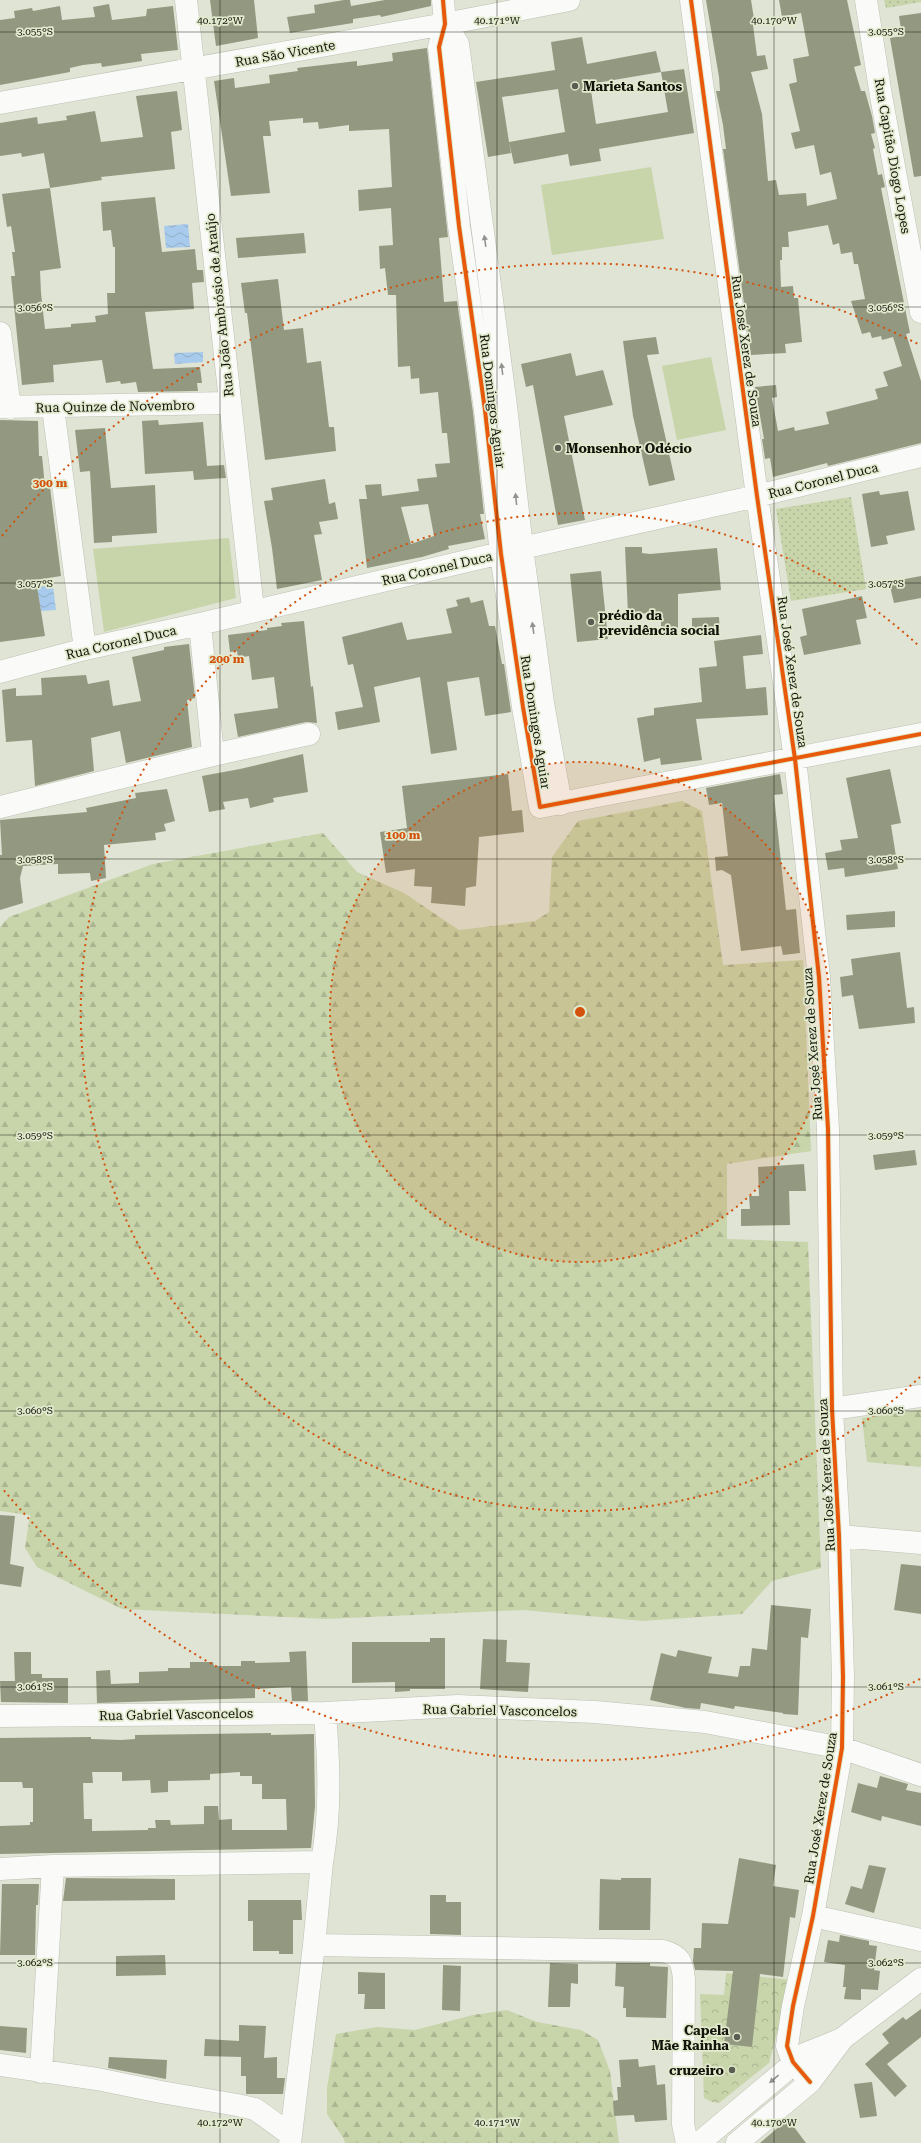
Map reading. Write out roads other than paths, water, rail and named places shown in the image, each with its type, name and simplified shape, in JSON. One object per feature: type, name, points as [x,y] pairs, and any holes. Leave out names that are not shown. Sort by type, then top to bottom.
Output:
[{"type":"street","name":"Rua João Ambrósio de Araújo","points":[[186,0],[253,610]]},
{"type":"street","name":"Rua Domingos Aguiar","points":[[442,0],[445,24],[439,47],[457,112],[493,301],[506,406],[522,548],[540,807],[795,759]]},
{"type":"street","name":"Rua São Vicente","points":[[0,103],[445,24],[569,0]]},
{"type":"street","name":"Rua José Xerez de Souza","points":[[691,0],[756,496],[795,759],[819,977],[827,1113],[832,1409],[839,1536],[843,1677],[842,1748],[813,1916],[793,2006],[787,2046],[793,2062],[810,2082]]},
{"type":"street","name":"Rua Capitão Diogo Lopes","points":[[866,0],[921,312]]},
{"type":"street","name":"Rua Domingos Aguiar","points":[[457,112],[459,226],[485,410],[501,554],[533,705]]},
{"type":"street","points":[[471,304],[493,301]]},
{"type":"street","points":[[0,333],[5,407]]},
{"type":"street","name":"Rua Quinze de Novembro","points":[[5,407],[54,408],[230,403]]},
{"type":"street","points":[[485,410],[506,406]]},
{"type":"street","points":[[54,408],[85,649]]},
{"type":"street","name":"Rua Coronel Duca","points":[[0,672],[85,649],[200,624],[253,610],[522,548],[756,496],[921,456]]},
{"type":"street","points":[[200,624],[213,756]]},
{"type":"street","points":[[0,807],[309,734]]},
{"type":"street","points":[[795,759],[921,734]]},
{"type":"street","points":[[832,1409],[921,1396]]},
{"type":"street","points":[[839,1536],[921,1543]]},
{"type":"street","name":"Rua Gabriel Vasconcelos","points":[[0,1716],[325,1712],[458,1706],[595,1712],[705,1722],[842,1748],[921,1775]]},
{"type":"street","points":[[290,2139],[314,1945],[322,1862],[327,1834],[329,1792],[325,1712]]},
{"type":"street","points":[[0,1869],[53,1866],[322,1862]]},
{"type":"street","points":[[41,2072],[53,1866]]},
{"type":"street","points":[[813,1916],[921,1940]]},
{"type":"street","points":[[314,1945],[663,1951],[675,1954],[680,1960],[684,1979],[683,2124],[687,2143]]},
{"type":"street","points":[[699,2143],[793,2062],[805,2054],[843,2038],[921,1979]]},
{"type":"street","points":[[737,2143],[810,2082],[843,2038]]},
{"type":"street","points":[[0,2065],[97,2079],[255,2109],[290,2139]]},
{"type":"water","points":[[188,224],[190,247],[166,248],[164,226]]},
{"type":"water","points":[[203,352],[203,362],[175,364],[174,353]]},
{"type":"water","points":[[53,586],[56,610],[41,611],[37,587]]},
{"type":"place","name":"Marieta Santos","points":[[575,86]]},
{"type":"place","name":"Monsenhor Odécio","points":[[558,448]]},
{"type":"place","name":"prédio da previdência social","points":[[591,622]]},
{"type":"place","name":"Capela Mãe Rainha","points":[[737,2037]]},
{"type":"place","name":"cruzeiro","points":[[732,2070]]}]
